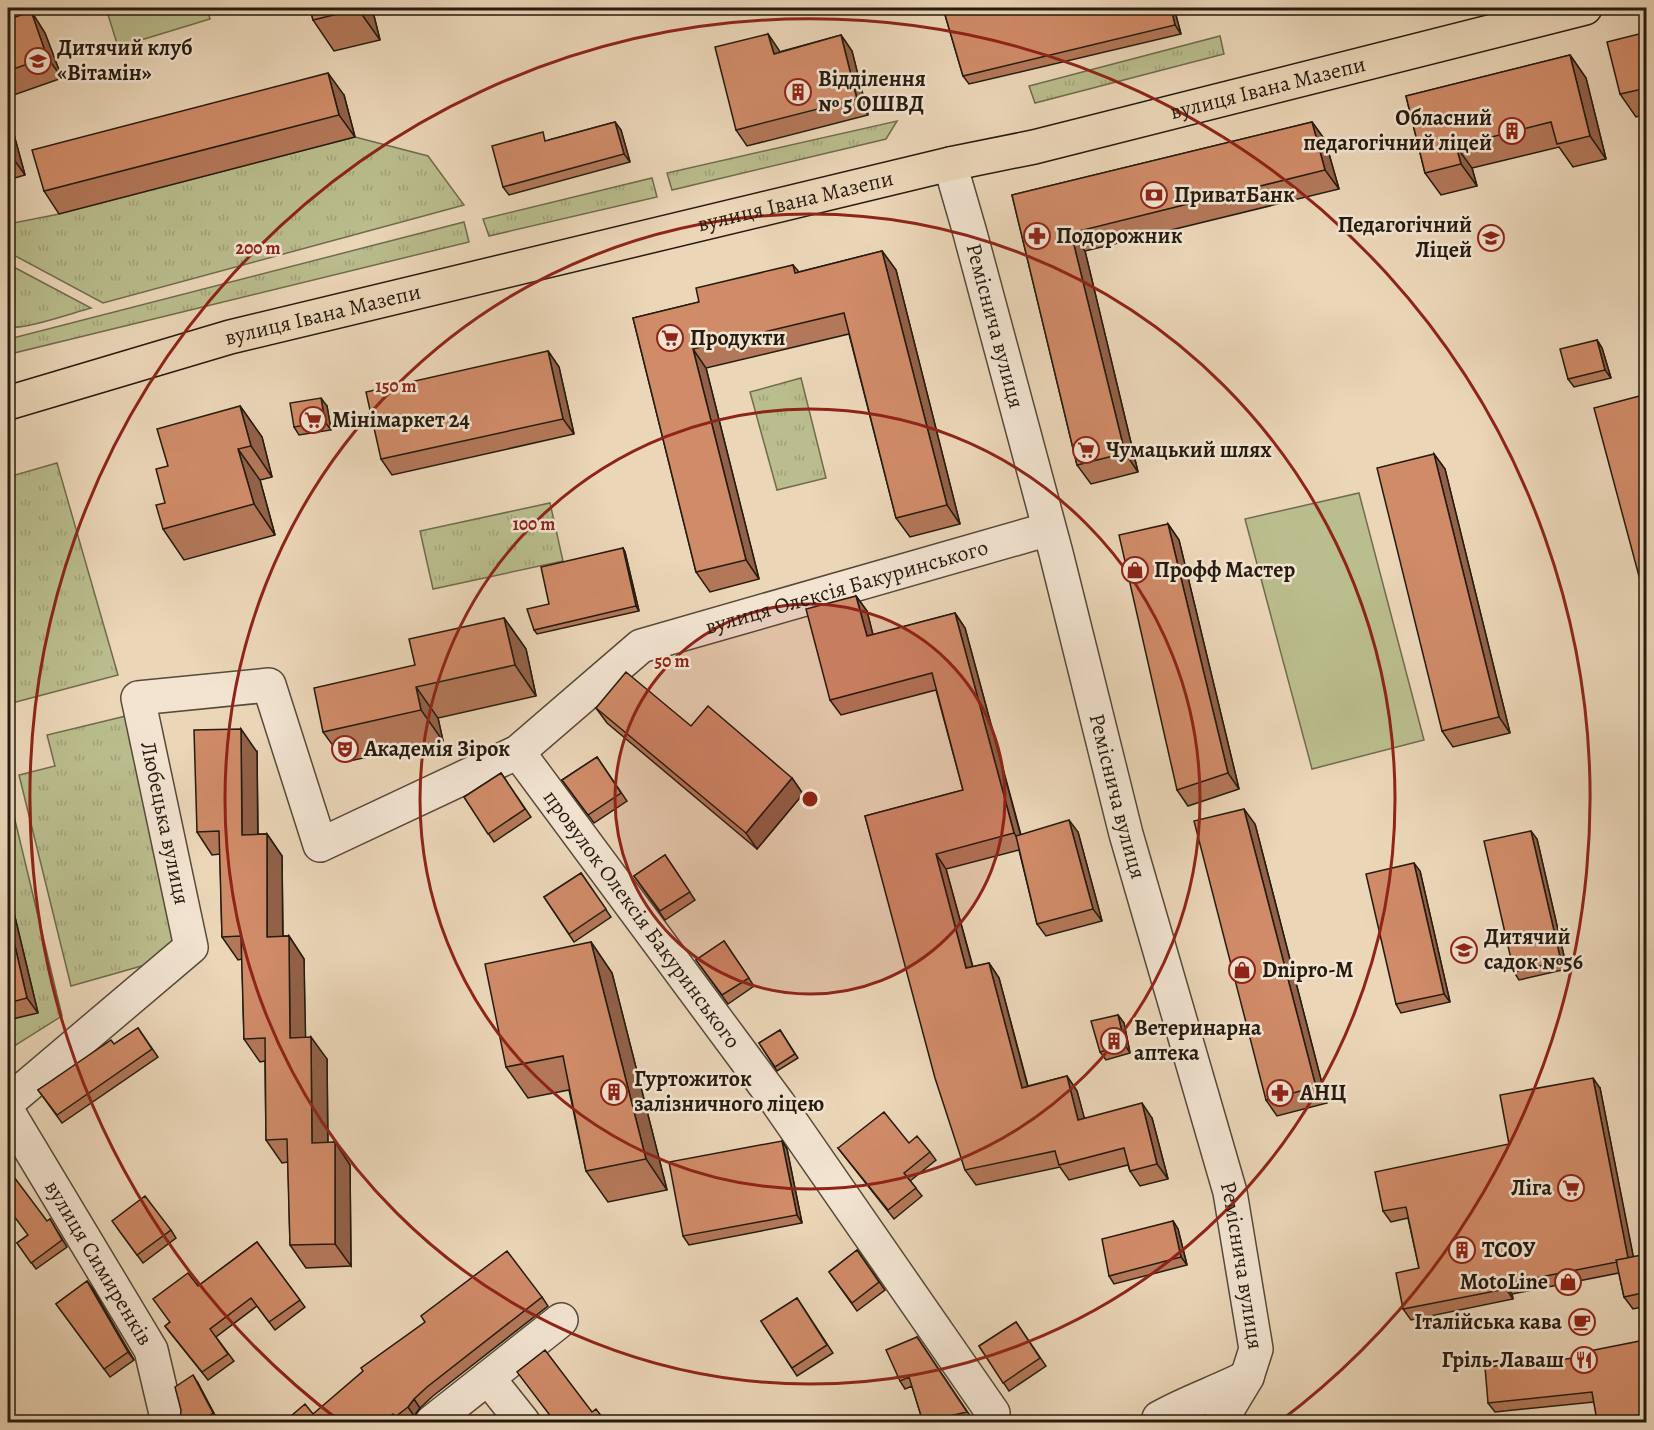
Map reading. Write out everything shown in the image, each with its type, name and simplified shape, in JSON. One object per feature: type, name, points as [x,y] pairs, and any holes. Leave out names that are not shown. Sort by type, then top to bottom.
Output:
[{"type":"main road","name":"вулиця Івана Мазепи","points":[[8,403],[230,338],[950,164],[1034,147],[1585,8]]},
{"type":"street","name":"Реміснича вулиця","points":[[950,164],[1049,529],[1126,834],[1230,1192],[1256,1349],[1247,1377],[1220,1422]]},
{"type":"street","name":"вулиця Олексія Бакуринського","points":[[138,698],[269,685],[320,844],[518,752],[640,646],[1049,529]]},
{"type":"street","name":"Любецька вулиця","points":[[8,1102],[191,947],[138,698]]},
{"type":"street","name":"провулок Олексія Бакуринського","points":[[518,752],[778,1103],[993,1413]]},
{"type":"street","name":"вулиця Симиренків","points":[[8,1112],[151,1350],[168,1422]]},
{"type":"street","points":[[432,1422],[561,1320]]},
{"type":"street","points":[[1159,1418],[1178,1407],[1247,1377]]},
{"type":"street","points":[[488,1378],[523,1422]]},
{"type":"green space","points":[[106,8],[207,8],[210,19],[118,47]]},
{"type":"green space","points":[[1220,36],[1224,54],[1035,103],[1029,86]]},
{"type":"green space","points":[[897,121],[886,139],[672,190],[667,173]]},
{"type":"green space","points":[[355,137],[428,156],[464,205],[103,303],[8,252],[8,224],[59,214]]},
{"type":"green space","points":[[652,178],[657,197],[489,236],[483,219]]},
{"type":"green space","points":[[464,222],[469,242],[14,353],[9,339]]},
{"type":"green space","points":[[8,264],[91,308],[36,324],[8,327]]},
{"type":"green space","points":[[801,378],[826,478],[777,490],[750,392]]},
{"type":"green space","points":[[57,463],[118,675],[12,703],[8,686],[8,477]]},
{"type":"green space","points":[[1359,493],[1424,740],[1312,769],[1245,519]]},
{"type":"green space","points":[[550,503],[563,561],[433,589],[420,531]]},
{"type":"green space","points":[[126,716],[178,942],[152,963],[71,986],[19,775],[55,766],[47,735]]},
{"type":"green space","points":[[8,791],[62,1016],[8,1050]]},
{"type":"building","points":[[310,8],[358,8],[358,9],[313,20]]},
{"type":"building","points":[[943,8],[1171,8],[1175,25],[963,76]]},
{"type":"building","points":[[31,11],[47,57],[8,71],[8,20]]},
{"type":"building","points":[[1647,32],[1647,88],[1620,94],[1607,42]]},
{"type":"building","name":"Відділення № 5 ОШВД","points":[[768,34],[774,54],[841,35],[857,99],[736,130],[715,47]]},
{"type":"building","points":[[1570,55],[1590,136],[1557,144],[1551,122],[1456,146],[1461,164],[1425,173],[1406,96]]},
{"type":"building","points":[[328,73],[339,115],[44,191],[32,150]]},
{"type":"building","points":[[615,122],[624,154],[503,187],[492,146],[543,132],[545,141]]},
{"type":"building","points":[[1312,122],[1325,170],[1071,233],[1125,453],[1077,465],[1012,195]]},
{"type":"building","points":[[882,251],[947,505],[896,518],[844,313],[693,349],[746,560],[696,572],[633,318],[699,302],[696,288],[793,265],[795,273]]},
{"type":"building","points":[[1597,340],[1605,370],[1568,379],[1560,349]]},
{"type":"building","points":[[548,351],[563,419],[381,459],[366,392]]},
{"type":"building","points":[[1647,394],[1647,606],[1594,408]]},
{"type":"building","points":[[321,398],[325,422],[294,427],[290,403]]},
{"type":"building","points":[[240,406],[251,446],[238,449],[254,504],[163,529],[156,505],[165,503],[156,469],[168,466],[157,429]]},
{"type":"building","points":[[1434,454],[1499,717],[1442,731],[1377,468]]},
{"type":"building","points":[[1168,524],[1228,773],[1177,790],[1119,535]]},
{"type":"building","points":[[623,548],[636,606],[534,630],[527,609],[549,604],[541,567]]},
{"type":"building","points":[[856,596],[867,636],[955,613],[1014,833],[936,854],[966,968],[989,963],[1022,1088],[1067,1076],[1078,1120],[1142,1103],[1157,1164],[1130,1171],[1124,1148],[1059,1165],[1055,1151],[965,1170],[935,1078],[865,816],[963,790],[932,673],[830,700],[806,609]]},
{"type":"building","points":[[504,618],[515,665],[416,687],[421,710],[323,732],[314,688],[415,665],[409,639]]},
{"type":"building","points":[[626,672],[691,726],[708,706],[792,778],[746,833],[596,708]]},
{"type":"building","points":[[241,729],[242,835],[267,834],[267,937],[289,936],[290,1038],[311,1037],[312,1143],[335,1142],[335,1244],[290,1245],[287,1139],[266,1140],[265,1038],[244,1039],[241,936],[222,937],[219,831],[197,832],[194,730]]},
{"type":"building","points":[[597,757],[621,793],[588,815],[562,780]]},
{"type":"building","points":[[501,773],[525,809],[488,834],[464,797]]},
{"type":"building","points":[[1244,809],[1316,1087],[1266,1100],[1194,821]]},
{"type":"building","points":[[1069,820],[1093,909],[1037,924],[1016,836]]},
{"type":"building","points":[[1531,831],[1561,961],[1514,972],[1484,841]]},
{"type":"building","points":[[665,855],[690,892],[660,911],[634,876]]},
{"type":"building","points":[[1414,863],[1444,994],[1396,1004],[1366,874]]},
{"type":"building","points":[[581,873],[606,909],[569,934],[544,897]]},
{"type":"building","points":[[8,916],[27,998],[8,1003]]},
{"type":"building","points":[[724,941],[749,978],[722,995],[696,960]]},
{"type":"building","name":"Гуртожиток залізничного ліцею","points":[[591,942],[646,1159],[586,1171],[563,1056],[506,1067],[485,964]]},
{"type":"building","name":"Ветеринарна аптека","points":[[1118,1015],[1125,1045],[1100,1052],[1091,1021]]},
{"type":"building","points":[[138,1028],[152,1049],[57,1115],[38,1090],[111,1040],[114,1044]]},
{"type":"building","points":[[780,1030],[795,1054],[775,1067],[759,1043]]},
{"type":"building","points":[[1593,1078],[1628,1258],[1505,1284],[1506,1289],[1403,1309],[1396,1273],[1419,1268],[1406,1207],[1383,1211],[1375,1172],[1509,1144],[1500,1095]]},
{"type":"building","points":[[884,1112],[909,1143],[917,1136],[930,1152],[904,1173],[916,1188],[888,1210],[838,1148]]},
{"type":"building","points":[[782,1141],[797,1215],[683,1236],[669,1162]]},
{"type":"building","points":[[8,1169],[47,1221],[50,1219],[62,1240],[31,1263],[17,1243],[28,1235],[8,1208]]},
{"type":"building","points":[[145,1196],[171,1230],[137,1255],[112,1221]]},
{"type":"building","points":[[1173,1221],[1181,1257],[1109,1276],[1102,1239]]},
{"type":"building","points":[[257,1242],[300,1300],[269,1322],[251,1298],[210,1329],[228,1354],[202,1372],[165,1326],[170,1322],[153,1299],[188,1273],[198,1286]]},
{"type":"building","points":[[857,1250],[879,1282],[852,1303],[829,1272]]},
{"type":"building","points":[[507,1251],[542,1297],[427,1387],[395,1417],[393,1414],[383,1422],[284,1422],[305,1404],[313,1414],[363,1371],[361,1368],[425,1322],[421,1316]]},
{"type":"building","points":[[1647,1254],[1647,1292],[1624,1297],[1616,1260]]},
{"type":"building","points":[[87,1281],[128,1352],[104,1369],[56,1304]]},
{"type":"building","points":[[797,1298],[827,1345],[792,1368],[761,1321]]},
{"type":"building","points":[[1016,1322],[1040,1358],[1003,1383],[979,1346]]},
{"type":"building","points":[[917,1337],[967,1412],[923,1422],[909,1377],[900,1381],[886,1350]]},
{"type":"building","points":[[1645,1340],[1647,1414],[1638,1415],[1640,1422],[1597,1421],[1592,1392],[1488,1403],[1485,1367],[1585,1357],[1584,1352]]},
{"type":"building","points":[[545,1350],[592,1412],[596,1409],[606,1422],[555,1422],[517,1372]]},
{"type":"building","points":[[193,1375],[213,1413],[200,1422],[180,1422],[181,1410],[175,1387]]},
{"type":"place","name":"Дитячий клуб «Вітамін»","points":[[38,61]]},
{"type":"place","name":"Відділення № 5 ОШВД","points":[[798,92]]},
{"type":"place","name":"Обласний педагогічний ліцей","points":[[1512,131]]},
{"type":"place","name":"ПриватБанк","points":[[1154,195]]},
{"type":"place","name":"Подорожник","points":[[1037,236]]},
{"type":"place","name":"Педагогічний Ліцей","points":[[1491,238]]},
{"type":"place","name":"Продукти","points":[[670,338]]},
{"type":"place","name":"Мінімаркет 24","points":[[313,420]]},
{"type":"place","name":"Чумацький шлях","points":[[1086,450]]},
{"type":"place","name":"Профф Мастер","points":[[1135,570]]},
{"type":"place","name":"Академія Зірок","points":[[345,749]]},
{"type":"place","name":"Дитячий садок №56","points":[[1464,950]]},
{"type":"place","name":"Dnipro-M","points":[[1242,970]]},
{"type":"place","name":"Ветеринарна аптека","points":[[1114,1041]]},
{"type":"place","name":"Гуртожиток залізничного ліцею","points":[[614,1092]]},
{"type":"place","name":"АНЦ","points":[[1280,1093]]},
{"type":"place","name":"Ліга","points":[[1571,1188]]},
{"type":"place","name":"ТСОУ","points":[[1462,1250]]},
{"type":"place","name":"MotoLine","points":[[1568,1282]]},
{"type":"place","name":"Італійська кава","points":[[1582,1322]]},
{"type":"place","name":"Гріль-Лаваш","points":[[1584,1360]]}]
